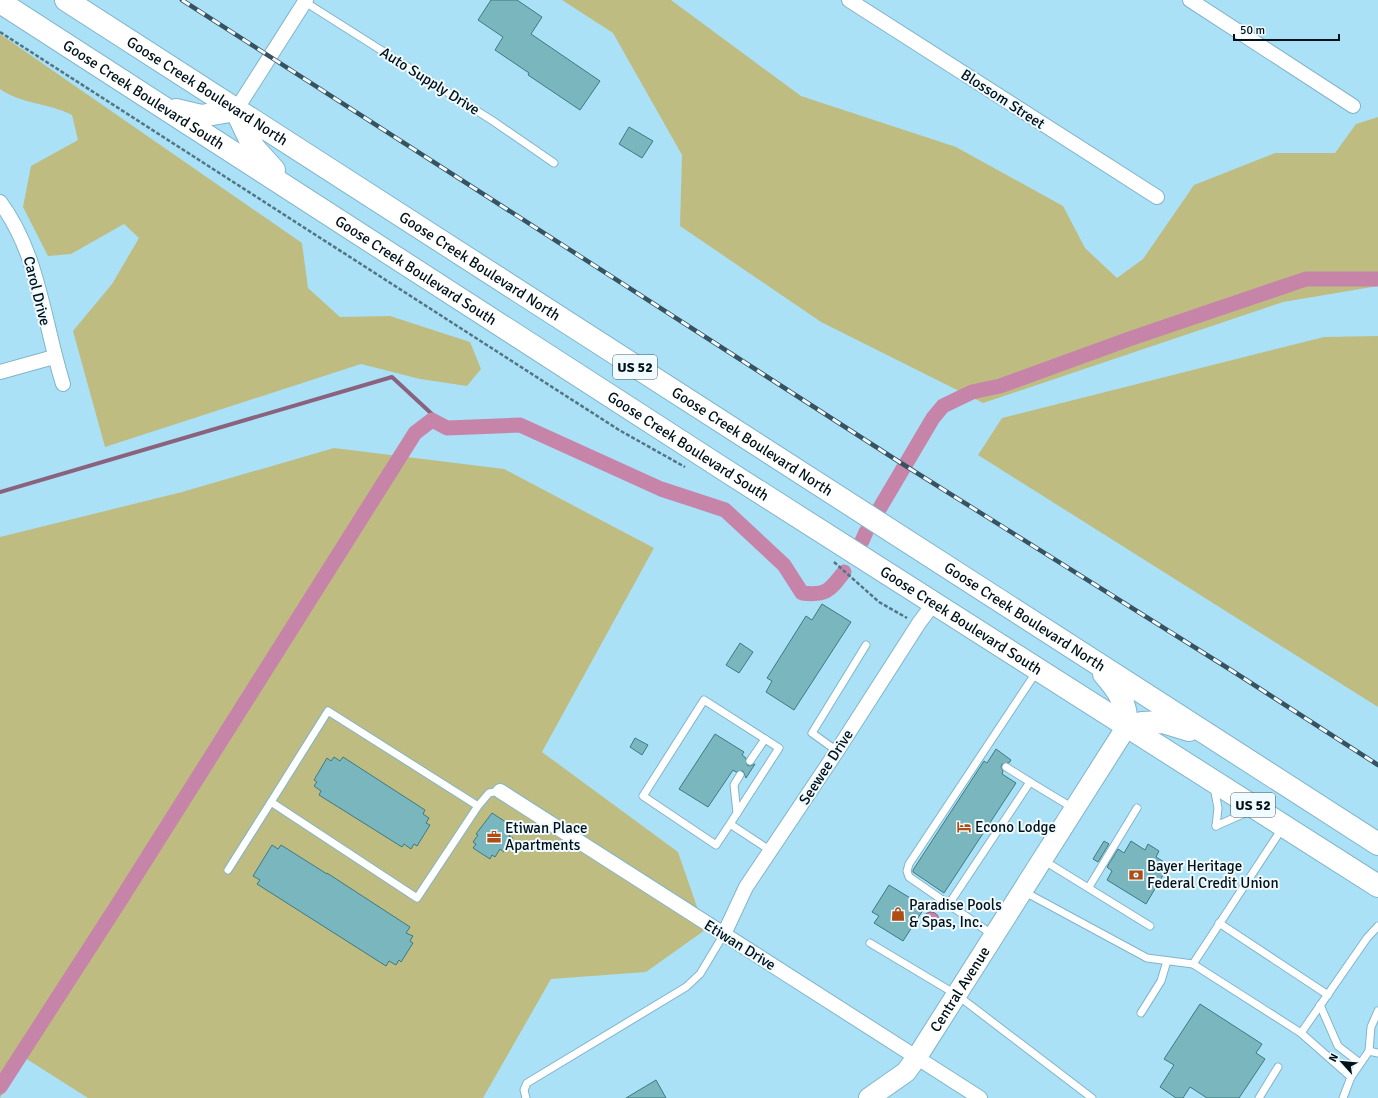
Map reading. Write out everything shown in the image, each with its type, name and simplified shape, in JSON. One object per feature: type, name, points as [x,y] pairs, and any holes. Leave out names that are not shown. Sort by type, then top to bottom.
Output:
[{"type":"highway","name":"Goose Creek Boulevard North","points":[[66,0],[1378,844]]},
{"type":"highway","name":"Goose Creek Boulevard South","points":[[0,2],[934,603],[1258,808],[1378,886]]},
{"type":"highway","points":[[146,96],[179,111],[201,116],[236,110],[254,148],[296,193]]},
{"type":"highway","points":[[1084,655],[1120,692],[1126,713],[1127,726],[1142,723],[1163,722],[1184,729],[1204,732]]},
{"type":"street","name":"Blossom Street","points":[[849,0],[1157,197]]},
{"type":"street","points":[[1190,0],[1353,106]]},
{"type":"street","points":[[236,110],[305,1]]},
{"type":"street","name":"Carol Drive","points":[[0,202],[28,251],[54,357],[63,384]]},
{"type":"street","points":[[0,372],[54,357]]},
{"type":"street","name":"Seewee Drive","points":[[724,934],[746,887],[837,751],[919,623],[934,603]]},
{"type":"street","name":"Central Avenue","points":[[869,1098],[906,1072],[917,1057],[1127,726]]},
{"type":"street","name":"Etiwan Drive","points":[[500,791],[980,1098]]},
{"type":"lane","name":"Auto Supply Drive","points":[[305,1],[493,121],[554,163]]},
{"type":"lane","points":[[837,751],[812,733],[866,645]]},
{"type":"lane","points":[[995,936],[909,877],[907,871],[909,864],[1038,669]]},
{"type":"lane","points":[[704,700],[779,748],[737,813],[716,845],[643,796],[704,700]]},
{"type":"lane","points":[[228,870],[328,711],[478,806]]},
{"type":"lane","points":[[750,761],[765,738]]},
{"type":"lane","points":[[983,752],[991,757]]},
{"type":"lane","points":[[1006,767],[1075,809]]},
{"type":"lane","points":[[737,813],[734,785],[740,775]]},
{"type":"lane","points":[[1213,780],[1218,808],[1216,826],[1258,808]]},
{"type":"lane","points":[[949,904],[1030,782]]},
{"type":"lane","points":[[271,802],[417,898],[478,806],[490,793],[500,791]]},
{"type":"lane","points":[[1088,887],[1137,808]]},
{"type":"lane","points":[[730,824],[770,851]]},
{"type":"lane","points":[[1193,964],[1284,825]]},
{"type":"lane","points":[[1043,860],[1150,926]]},
{"type":"lane","points":[[1023,890],[1147,958],[1193,964],[1301,1033],[1351,1077]]},
{"type":"lane","points":[[1219,923],[1328,995]]},
{"type":"lane","points":[[1301,1033],[1367,938],[1378,926]]},
{"type":"lane","points":[[526,1098],[524,1090],[527,1083],[686,987],[700,974],[724,934]]},
{"type":"lane","points":[[870,943],[957,996],[1092,1098]]},
{"type":"lane","points":[[1141,1013],[1161,981],[1167,961]]},
{"type":"lane","points":[[1320,1006],[1338,1046],[1360,1063]]},
{"type":"lane","points":[[1343,1098],[1351,1077],[1369,1050],[1371,1027],[1378,1011]]},
{"type":"lane","points":[[1369,1050],[1378,1053]]},
{"type":"lane","points":[[1259,1098],[1278,1067]]},
{"type":"path","points":[[0,32],[619,430],[689,469]]},
{"type":"path","points":[[829,557],[867,592],[899,615],[919,623]]},
{"type":"shaded area","points":[[562,0],[671,0],[801,96],[956,147],[1063,206],[1085,248],[1117,278],[1143,259],[1194,185],[1275,153],[1335,153],[1356,124],[1378,117],[1378,286],[1283,302],[983,403],[821,322],[680,226],[682,155],[613,33]]},
{"type":"shaded area","points":[[0,34],[302,243],[308,288],[340,317],[390,316],[470,342],[481,369],[467,386],[420,379],[361,364],[105,447],[73,331],[112,284],[139,238],[124,224],[71,254],[48,256],[23,207],[31,166],[78,140],[72,115],[54,108],[17,98],[0,89]]},
{"type":"shaded area","points":[[1378,336],[1378,707],[978,455],[1002,418],[1324,337]]},
{"type":"shaded area","points":[[334,448],[504,469],[654,548],[542,752],[678,852],[705,930],[646,972],[551,979],[483,1098],[88,1098],[25,1058],[0,1098],[0,537],[182,492]]},
{"type":"shaded area","points":[[931,912],[937,914],[939,920],[937,926],[931,928],[925,926],[923,920],[925,914]]},
{"type":"building","points":[[491,0],[517,0],[542,17],[531,34],[600,81],[580,110],[528,75],[529,73],[495,50],[503,37],[478,20]]},
{"type":"building","points":[[629,127],[653,141],[642,158],[619,144]]},
{"type":"building","points":[[822,604],[851,622],[794,710],[766,692],[772,681],[767,678],[806,616],[812,620]]},
{"type":"building","points":[[740,643],[753,652],[739,673],[726,665]]},
{"type":"building","points":[[715,734],[744,752],[742,755],[746,758],[747,765],[750,766],[755,764],[746,778],[743,771],[736,772],[733,770],[708,807],[679,789]]},
{"type":"building","points":[[635,738],[648,745],[642,755],[630,747]]},
{"type":"building","name":"Econo Lodge","points":[[996,749],[1011,760],[1009,763],[1002,764],[1002,774],[1016,783],[944,893],[913,872],[913,870],[984,761],[987,763]]},
{"type":"building","points":[[334,757],[340,761],[343,757],[425,810],[423,814],[429,818],[426,823],[430,825],[417,846],[414,844],[411,849],[404,844],[402,847],[319,795],[321,791],[314,786],[317,782],[314,780],[327,758],[331,761]]},
{"type":"building","name":"Etiwan Place Apartments","points":[[492,813],[515,828],[509,836],[513,838],[504,852],[500,849],[495,857],[492,855],[490,859],[473,848],[476,844],[473,842],[478,835],[476,834]]},
{"type":"building","points":[[1104,841],[1109,844],[1098,862],[1093,859]]},
{"type":"building","name":"Bayer Heritage Federal Credit Union","points":[[1131,841],[1145,850],[1148,844],[1159,851],[1156,857],[1169,865],[1146,904],[1107,880],[1112,871],[1107,867],[1118,849],[1124,853]]},
{"type":"building","points":[[272,845],[278,849],[281,845],[410,927],[406,933],[413,936],[410,941],[413,943],[401,962],[399,960],[396,965],[389,961],[386,966],[257,884],[260,880],[253,876]]},
{"type":"building","name":"Paradise Pools & Spas, Inc.","points":[[889,885],[925,907],[903,941],[874,923],[879,916],[872,912]]},
{"type":"building","points":[[1200,1004],[1262,1044],[1256,1053],[1265,1059],[1239,1098],[1207,1098],[1190,1087],[1183,1098],[1176,1098],[1160,1087],[1174,1065],[1164,1059]]},
{"type":"building","points":[[656,1080],[666,1098],[626,1098]]},
{"type":"waterway","points":[[878,511],[933,418],[943,406],[972,392],[1000,386],[1132,338],[1306,279],[1377,279]]},
{"type":"waterway","points":[[0,492],[392,377],[447,428]]},
{"type":"waterway","points":[[0,1087],[118,904],[415,433],[432,420],[447,428],[520,425],[661,489],[725,510],[784,565],[802,593],[817,594],[823,592],[831,587],[844,572]]},
{"type":"waterway","points":[[862,541],[866,532]]},
{"type":"railway","points":[[182,0],[901,463],[1234,672],[1378,765]]},
{"type":"place","name":"Econo Lodge","points":[[964,827]]},
{"type":"place","name":"Etiwan Place Apartments","points":[[494,837]]},
{"type":"place","name":"Bayer Heritage Federal Credit Union","points":[[1136,875]]},
{"type":"place","name":"Paradise Pools & Spas, Inc.","points":[[898,914]]}]
